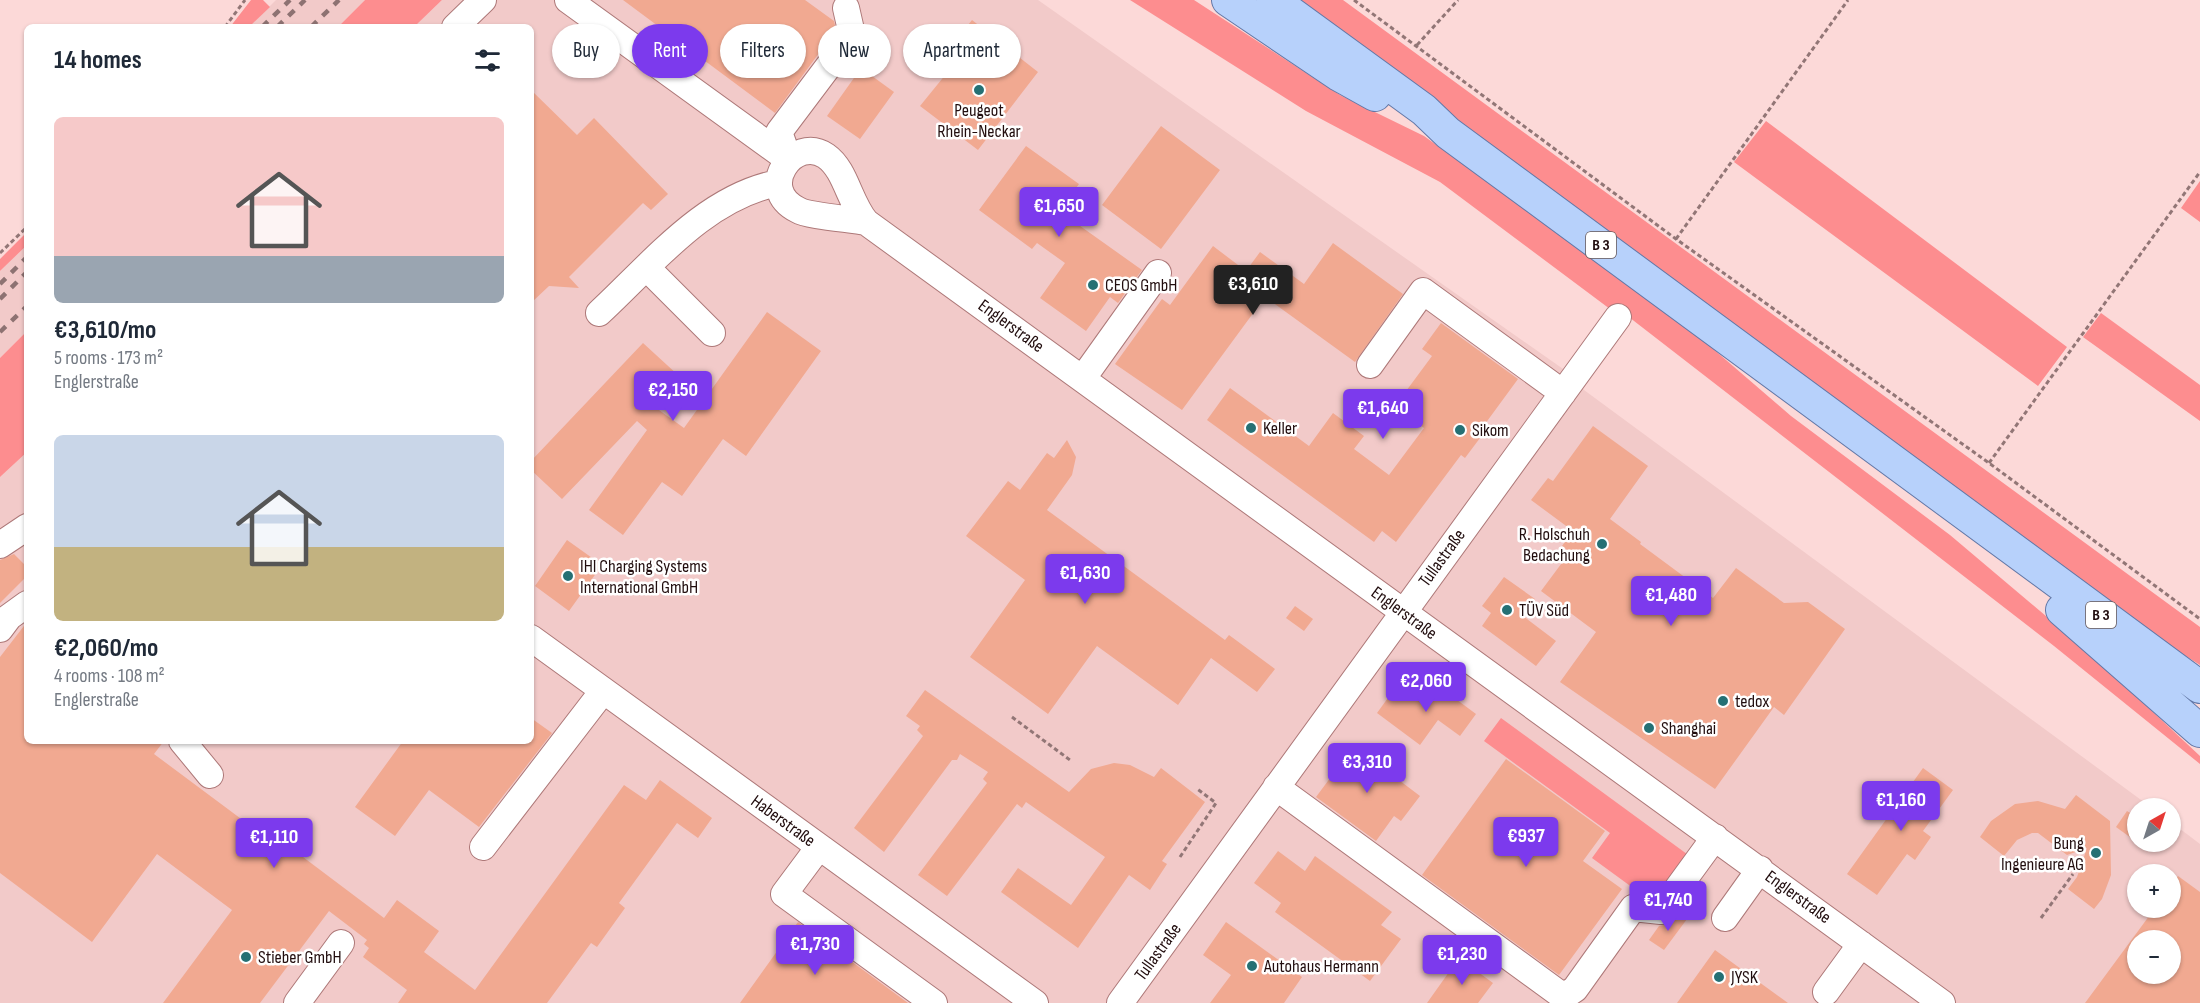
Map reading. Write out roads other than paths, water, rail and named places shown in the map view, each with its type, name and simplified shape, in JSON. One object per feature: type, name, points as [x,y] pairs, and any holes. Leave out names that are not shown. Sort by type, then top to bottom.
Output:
[{"type":"main road","name":"B 3","points":[[1228,0],[1339,75],[1448,133]]},
{"type":"main road","name":"B 3","points":[[1273,0],[1424,110],[1448,133],[2200,687]]},
{"type":"main road","points":[[2003,543],[2023,577],[2200,731]]},
{"type":"street","points":[[458,24],[483,0]]},
{"type":"street","points":[[568,0],[789,160]]},
{"type":"street","points":[[789,160],[779,132],[849,39],[851,30],[846,8]]},
{"type":"street","name":"Englerstraße","points":[[789,160],[799,153],[812,150],[823,153],[834,162],[854,205],[866,222],[1761,869],[1942,1003]]},
{"type":"street","points":[[599,313],[703,216],[757,187],[778,183],[783,168],[789,160]]},
{"type":"street","name":"Englerstraße","points":[[778,183],[779,192],[786,203],[800,212],[866,222]]},
{"type":"street","points":[[647,268],[712,333]]},
{"type":"street","points":[[1083,378],[1158,273]]},
{"type":"street","points":[[1370,365],[1423,291],[1563,393]]},
{"type":"street","name":"Tullastraße","points":[[1120,1003],[1618,317]]},
{"type":"street","points":[[0,545],[24,529]]},
{"type":"street","points":[[0,629],[9,617],[24,606]]},
{"type":"street","name":"Haberstraße","points":[[534,640],[1035,1003]]},
{"type":"street","points":[[483,847],[603,691]]},
{"type":"street","points":[[184,744],[210,775]]},
{"type":"street","points":[[1276,787],[1557,992],[1566,995],[1575,989],[1633,908],[1661,911],[1715,837]]},
{"type":"street","points":[[819,847],[784,894],[934,1003]]},
{"type":"street","points":[[1725,918],[1761,869]]},
{"type":"street","points":[[297,1003],[341,943]]},
{"type":"street","points":[[1826,992],[1861,944]]},
{"type":"railway","points":[[265,24],[290,0]]},
{"type":"railway","points":[[280,24],[305,0]]},
{"type":"railway","points":[[314,24],[339,0]]},
{"type":"railway","points":[[0,284],[24,260]]},
{"type":"railway","points":[[0,299],[24,275]]},
{"type":"railway","points":[[0,332],[24,309]]},
{"type":"place","name":"Peugeot Rhein-Neckar","points":[[979,90]]},
{"type":"place","name":"CEOS GmbH","points":[[1093,285]]},
{"type":"place","name":"Keller","points":[[1251,428]]},
{"type":"place","name":"Sikom","points":[[1460,430]]},
{"type":"place","name":"R. Holschuh Bedachung","points":[[1602,544]]},
{"type":"place","name":"IHI Charging Systems International GmbH","points":[[568,576]]},
{"type":"place","name":"TÜV Süd","points":[[1507,610]]},
{"type":"place","name":"tedox","points":[[1723,701]]},
{"type":"place","name":"Shanghai","points":[[1649,728]]},
{"type":"place","name":"Bung Ingenieure AG","points":[[2096,853]]},
{"type":"place","name":"Stieber GmbH","points":[[246,957]]},
{"type":"place","name":"Autohaus Hermann","points":[[1252,966]]},
{"type":"place","name":"JYSK","points":[[1719,977]]}]
